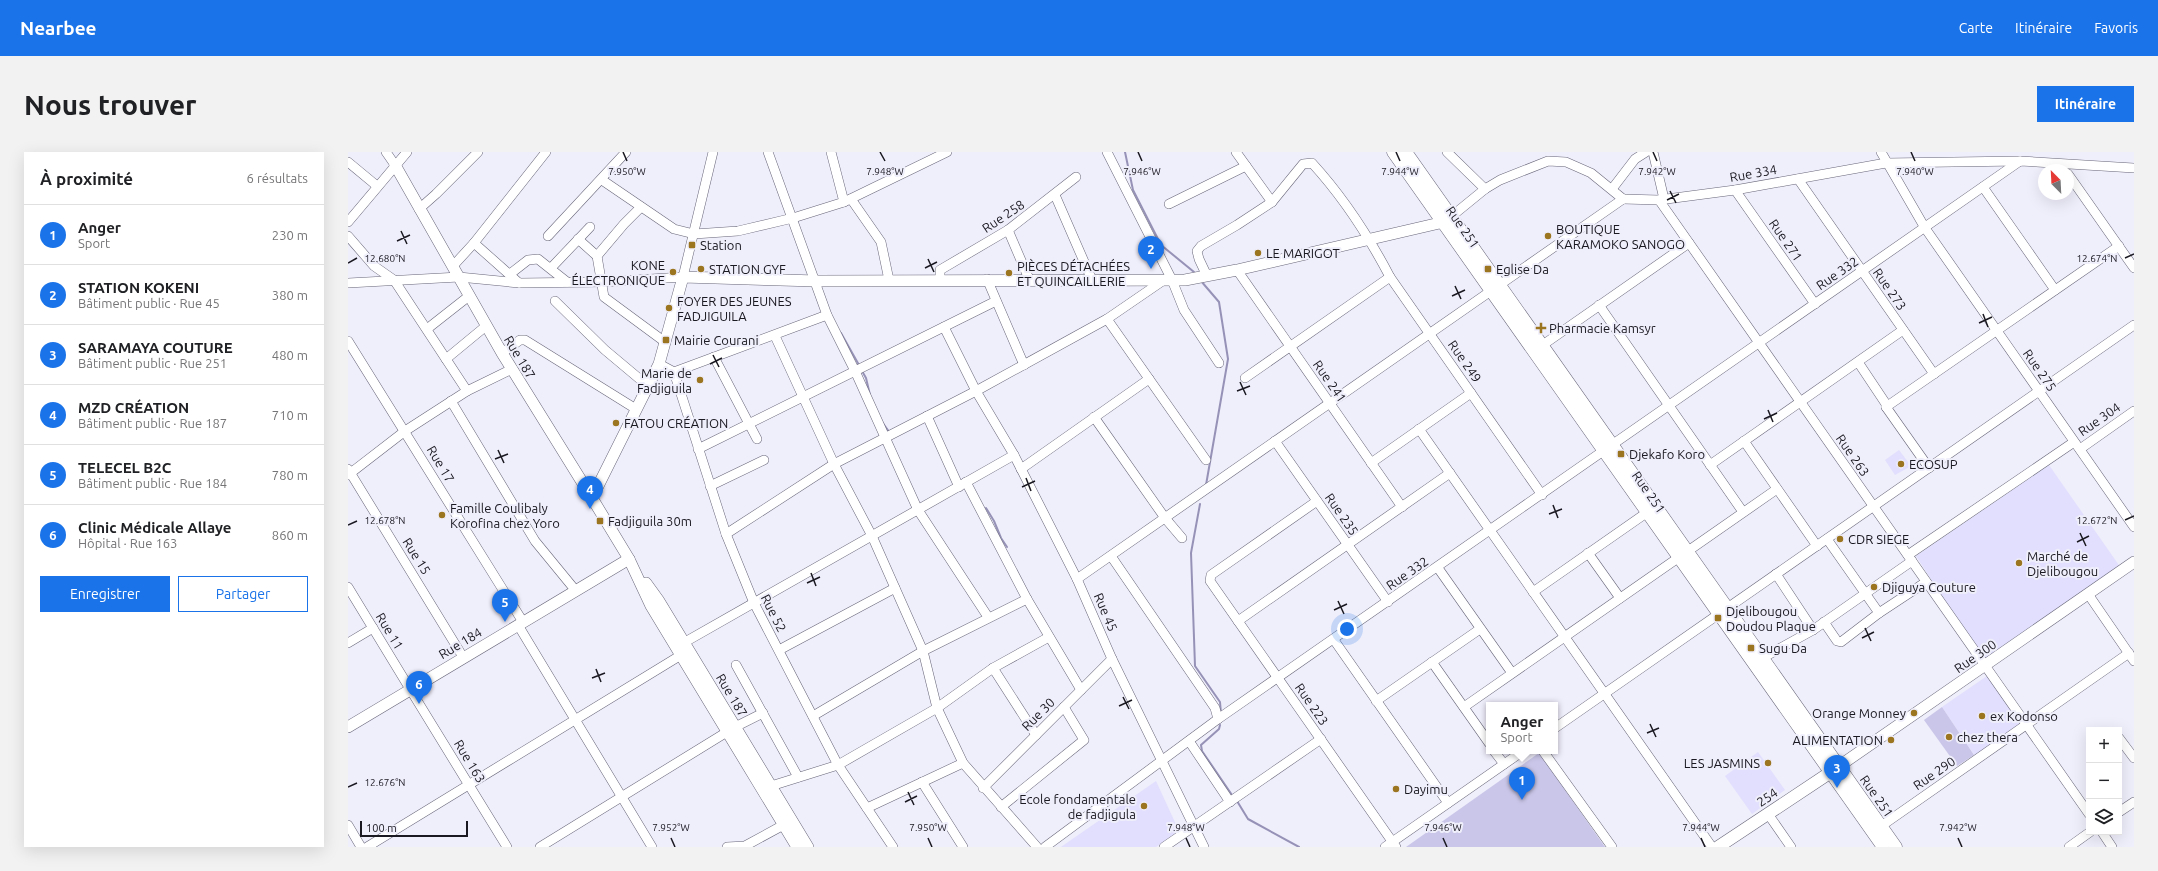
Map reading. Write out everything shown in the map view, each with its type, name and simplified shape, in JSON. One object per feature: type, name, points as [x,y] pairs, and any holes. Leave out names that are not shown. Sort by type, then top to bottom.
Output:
[{"type":"main road","name":"Rue 251","points":[[1393,152],[1448,220]]},
{"type":"main road","name":"Rue 251","points":[[1406,152],[1448,220],[1495,288],[1532,352],[1718,614],[1758,661],[1877,829],[1896,847]]},
{"type":"main road","name":"Rue 251","points":[[1495,288],[1543,345],[1657,505],[1728,607],[1758,661]]},
{"type":"main road","name":"254","points":[[1718,847],[1835,769]]},
{"type":"main road","name":"Rue 251","points":[[1877,829],[1883,847]]},
{"type":"street","points":[[386,152],[395,165]]},
{"type":"street","points":[[348,222],[407,152]]},
{"type":"street","points":[[419,209],[478,152]]},
{"type":"street","points":[[453,266],[474,243],[546,152]]},
{"type":"street","points":[[548,236],[602,180],[626,152]]},
{"type":"street","points":[[592,498],[659,364],[694,234],[713,152]]},
{"type":"street","points":[[768,152],[816,281],[827,315],[855,371],[884,438],[918,510],[988,617]]},
{"type":"street","points":[[831,152],[847,200],[881,242],[889,280]]},
{"type":"street","points":[[602,180],[674,229],[694,234],[738,231],[793,218],[847,200],[947,152]]},
{"type":"street","points":[[1107,152],[1166,281],[1219,363]]},
{"type":"street","points":[[1207,276],[1197,251],[1200,246],[1237,225],[1272,202],[1236,152]]},
{"type":"street","points":[[1447,152],[1485,189]]},
{"type":"street","points":[[1612,189],[1635,159],[1646,152]]},
{"type":"street","points":[[1653,152],[1661,199]]},
{"type":"street","name":"Rue 275","points":[[1881,152],[1925,228],[2134,526]]},
{"type":"street","points":[[348,283],[459,277],[519,283],[602,282],[683,277],[816,281],[889,280],[940,275],[987,279],[1166,281],[1207,276],[1237,270],[1371,240],[1448,220],[1485,189],[1500,180],[1548,161],[1566,162],[1592,173],[1623,198],[1078,579]]},
{"type":"street","points":[[348,162],[377,186]]},
{"type":"street","name":"Rue 249","points":[[1272,202],[1303,164],[1307,162],[1312,163],[1336,190],[1371,240],[1390,277],[1542,495]]},
{"type":"street","name":"Rue 334","points":[[1623,198],[1661,199],[1735,190],[1886,163],[2020,162],[2038,164]]},
{"type":"street","name":"Rue 332","points":[[1045,847],[1218,719],[1438,568],[2020,162]]},
{"type":"street","name":"Rue 187","points":[[395,165],[502,353],[629,559],[659,601],[682,649],[788,823],[808,847]]},
{"type":"street","points":[[1169,204],[1246,166]]},
{"type":"street","name":"Rue 334","points":[[2074,167],[2134,168]]},
{"type":"street","name":"Rue 258","points":[[940,275],[1008,230],[1055,195],[1076,177]]},
{"type":"street","name":"Rue 273","points":[[1798,179],[1934,374]]},
{"type":"street","points":[[2074,182],[2134,268]]},
{"type":"street","points":[[1984,187],[2055,290]]},
{"type":"street","name":"Rue 271","points":[[1735,190],[1815,304]]},
{"type":"street","points":[[1055,195],[1092,280]]},
{"type":"street","name":"Rue 263","points":[[1661,199],[1689,243],[2086,810]]},
{"type":"street","points":[[597,256],[624,224],[642,207]]},
{"type":"street","points":[[551,268],[590,227]]},
{"type":"street","points":[[1008,230],[1029,279]]},
{"type":"street","points":[[348,236],[374,266],[394,280],[467,391]]},
{"type":"street","points":[[578,239],[597,256],[604,297],[665,342]]},
{"type":"street","points":[[474,243],[519,283]]},
{"type":"street","points":[[1532,352],[1689,243]]},
{"type":"street","points":[[1886,407],[2119,246]]},
{"type":"street","points":[[510,274],[532,259],[538,259],[567,282]]},
{"type":"street","name":"Rue 241","points":[[1237,270],[1402,507]]},
{"type":"street","points":[[1244,378],[1390,277]]},
{"type":"street","points":[[987,279],[1024,365]]},
{"type":"street","points":[[726,534],[834,464],[1024,365],[1107,319],[1166,281]]},
{"type":"street","points":[[426,329],[469,296]]},
{"type":"street","points":[[554,301],[605,350],[648,386]]},
{"type":"street","points":[[698,449],[996,301]]},
{"type":"street","points":[[1599,306],[1743,512]]},
{"type":"street","points":[[659,364],[674,372],[775,336],[827,315]]},
{"type":"street","points":[[1107,319],[1206,460]]},
{"type":"street","points":[[1558,726],[2134,325]]},
{"type":"street","points":[[446,359],[486,326]]},
{"type":"street","name":"Rue 45","points":[[944,327],[976,391],[1014,455],[1078,579],[1112,659],[1160,761],[1204,847]]},
{"type":"street","points":[[1710,465],[1903,330]]},
{"type":"street","points":[[775,336],[834,464],[872,536],[923,651],[937,708],[963,763],[983,788],[1037,847]]},
{"type":"street","points":[[502,353],[520,340],[525,340],[636,409]]},
{"type":"street","name":"Rue 17","points":[[348,341],[405,431],[652,847]]},
{"type":"street","points":[[714,357],[757,439]]},
{"type":"street","points":[[1858,362],[1886,404],[1886,407],[1929,468]]},
{"type":"street","points":[[349,472],[405,431],[451,401],[467,391],[512,369]]},
{"type":"street","name":"Rue 52","points":[[674,372],[726,534],[754,603],[838,765],[893,847]]},
{"type":"street","points":[[1021,469],[1149,379]]},
{"type":"street","points":[[1372,463],[1471,393]]},
{"type":"street","points":[[451,401],[535,541],[576,591]]},
{"type":"street","name":"Rue 304","points":[[1758,661],[1813,630],[1865,594],[1910,558],[2077,445],[2134,411]]},
{"type":"street","points":[[927,416],[1027,599],[1081,690]]},
{"type":"street","points":[[1094,417],[1165,518],[1182,538]]},
{"type":"street","points":[[1419,429],[1712,847]]},
{"type":"street","name":"Rue 235","points":[[1275,441],[1388,602]]},
{"type":"street","points":[[1744,441],[1817,546]]},
{"type":"street","points":[[367,847],[575,719],[754,603],[1014,455]]},
{"type":"street","points":[[710,486],[764,460]]},
{"type":"street","name":"Rue 15","points":[[349,472],[464,657]]},
{"type":"street","points":[[1238,621],[1450,473]]},
{"type":"street","points":[[1464,707],[1688,549],[1777,489]]},
{"type":"street","name":"Rue 223","points":[[1317,501],[1211,575],[1210,581],[1321,739],[1391,845]]},
{"type":"street","points":[[1533,592],[1657,505]]},
{"type":"street","points":[[1828,539],[1879,613]]},
{"type":"street","points":[[1588,553],[1620,598]]},
{"type":"street","points":[[1111,556],[1215,708],[1218,719]]},
{"type":"street","name":"Rue 184","points":[[348,726],[629,559]]},
{"type":"street","name":"Rue 300","points":[[1835,769],[2134,562]]},
{"type":"street","points":[[1438,568],[1512,673]]},
{"type":"street","points":[[1776,574],[1813,630]]},
{"type":"street","points":[[1824,622],[1837,641],[1841,642],[1879,613],[1926,582]]},
{"type":"street","name":"Rue 11","points":[[348,587],[410,689]]},
{"type":"street","points":[[779,650],[895,588]]},
{"type":"street","points":[[2088,594],[2131,657]]},
{"type":"street","points":[[813,716],[923,651],[988,617],[1027,599]]},
{"type":"street","points":[[348,644],[373,628]]},
{"type":"street","points":[[1376,701],[1480,629]]},
{"type":"street","points":[[771,786],[838,765],[937,708],[993,668],[1050,637]]},
{"type":"street","points":[[1334,640],[1448,803]]},
{"type":"street","name":"Rue 290","points":[[1877,829],[2026,725],[2131,657]]},
{"type":"street","name":"Rue 30","points":[[983,788],[1112,659]]},
{"type":"street","points":[[1432,662],[1486,739]]},
{"type":"street","points":[[736,665],[798,777]]},
{"type":"street","points":[[993,668],[1036,735]]},
{"type":"street","name":"Rue 163","points":[[410,689],[507,847]]},
{"type":"street","points":[[1001,807],[1084,740],[1064,707]]},
{"type":"street","points":[[540,847],[731,730],[763,713]]},
{"type":"street","name":"Rue 187","points":[[731,730],[771,786],[797,847]]},
{"type":"street","points":[[1164,847],[1321,739]]},
{"type":"street","points":[[1189,741],[1230,802]]},
{"type":"street","points":[[2122,742],[2134,758]]},
{"type":"street","points":[[1496,754],[1504,764]]},
{"type":"street","points":[[1391,845],[1519,754]]},
{"type":"street","points":[[1545,754],[1612,847]]},
{"type":"street","points":[[867,808],[963,763]]},
{"type":"street","points":[[922,782],[963,847]]},
{"type":"street","points":[[2122,810],[2134,802]]},
{"type":"street","points":[[1768,814],[1791,847]]},
{"type":"street","points":[[727,847],[745,846],[788,823]]},
{"type":"street","points":[[348,825],[361,847]]},
{"type":"street","points":[[2069,847],[2086,835]]},
{"type":"street","points":[[2104,835],[2112,847]]},
{"type":"shaded area","points":[[1899,450],[1911,466],[1895,475],[1885,460]]},
{"type":"shaded area","name":"Marché de Djelibougou","points":[[2049,465],[2123,571],[1985,663],[1916,556]]},
{"type":"shaded area","name":"ex Kodonso","points":[[1987,676],[2021,725],[1975,756],[1942,707]]},
{"type":"shaded area","name":"chez thera","points":[[1942,707],[1974,755],[1957,766],[1924,720]]},
{"type":"shaded area","points":[[1758,752],[1785,790],[1752,814],[1725,776]]},
{"type":"shaded area","points":[[1538,754],[1540,754],[1605,847],[1406,847]]},
{"type":"shaded area","name":"Ecole fondamentale de fadjigula","points":[[1156,781],[1179,831],[1156,847],[1061,847]]},
{"type":"waterway","points":[[1125,152],[1133,190],[1161,245],[1194,272]]},
{"type":"waterway","points":[[1201,281],[1219,302],[1228,359],[1206,485]]},
{"type":"waterway","points":[[841,333],[859,365]]},
{"type":"waterway","points":[[862,371],[866,378],[870,395]]},
{"type":"waterway","points":[[882,422],[890,433]]},
{"type":"waterway","points":[[1200,504],[1191,553],[1195,666],[1220,702],[1221,713]]},
{"type":"waterway","points":[[986,508],[1007,547]]},
{"type":"waterway","points":[[1220,725],[1219,729],[1201,745],[1202,751],[1232,795]]},
{"type":"waterway","points":[[1237,801],[1248,819],[1299,847]]},
{"type":"place","name":"BOUTIQUE KARAMOKO SANOGO","points":[[1548,236]]},
{"type":"place","name":"Station","points":[[692,245]]},
{"type":"place","name":"LE MARIGOT","points":[[1258,253]]},
{"type":"place","name":"STATION GYF","points":[[701,269]]},
{"type":"place","name":"STATION KOKENI","points":[[1151,269]]},
{"type":"place","name":"Eglise Da","points":[[1488,269]]},
{"type":"place","name":"KONE ÉLECTRONIQUE","points":[[673,272]]},
{"type":"place","name":"PIÈCES DÉTACHÉES ET QUINCAILLERIE","points":[[1009,273]]},
{"type":"place","name":"FOYER DES JEUNES FADJIGUILA","points":[[669,308]]},
{"type":"place","name":"Pharmacie Kamsyr","points":[[1541,328]]},
{"type":"place","name":"Mairie Courani","points":[[666,340]]},
{"type":"place","name":"Marie de Fadjiguila","points":[[700,380]]},
{"type":"place","name":"FATOU CRÉATION","points":[[616,423]]},
{"type":"place","name":"Djekafo Koro","points":[[1621,454]]},
{"type":"place","name":"ECOSUP","points":[[1901,464]]},
{"type":"place","name":"MZD CRÉATION","points":[[590,509]]},
{"type":"place","name":"Famille Coulibaly Korofina chez Yoro","points":[[442,515]]},
{"type":"place","name":"Fadjiguila 30m","points":[[600,521]]},
{"type":"place","name":"CDR SIEGE","points":[[1840,539]]},
{"type":"place","name":"Marché de Djelibougou","points":[[2019,563]]},
{"type":"place","name":"Djiguya Couture","points":[[1874,587]]},
{"type":"place","name":"Djelibougou Doudou Plaque","points":[[1718,618]]},
{"type":"place","name":"TELECEL B2C","points":[[505,622]]},
{"type":"place","name":"Sugu Da","points":[[1751,648]]},
{"type":"place","name":"Clinic Médicale Allaye","points":[[419,704]]},
{"type":"place","name":"Orange Monney","points":[[1914,713]]},
{"type":"place","name":"ex Kodonso","points":[[1982,716]]},
{"type":"place","name":"chez thera","points":[[1949,737]]},
{"type":"place","name":"ALIMENTATION","points":[[1891,740]]},
{"type":"place","name":"LES JASMINS","points":[[1768,763]]},
{"type":"place","name":"SARAMAYA COUTURE","points":[[1837,788]]},
{"type":"place","name":"Dayimu","points":[[1396,789]]},
{"type":"place","name":"Anger","points":[[1522,800]]},
{"type":"place","name":"Ecole fondamentale de fadjigula","points":[[1144,806]]}]
